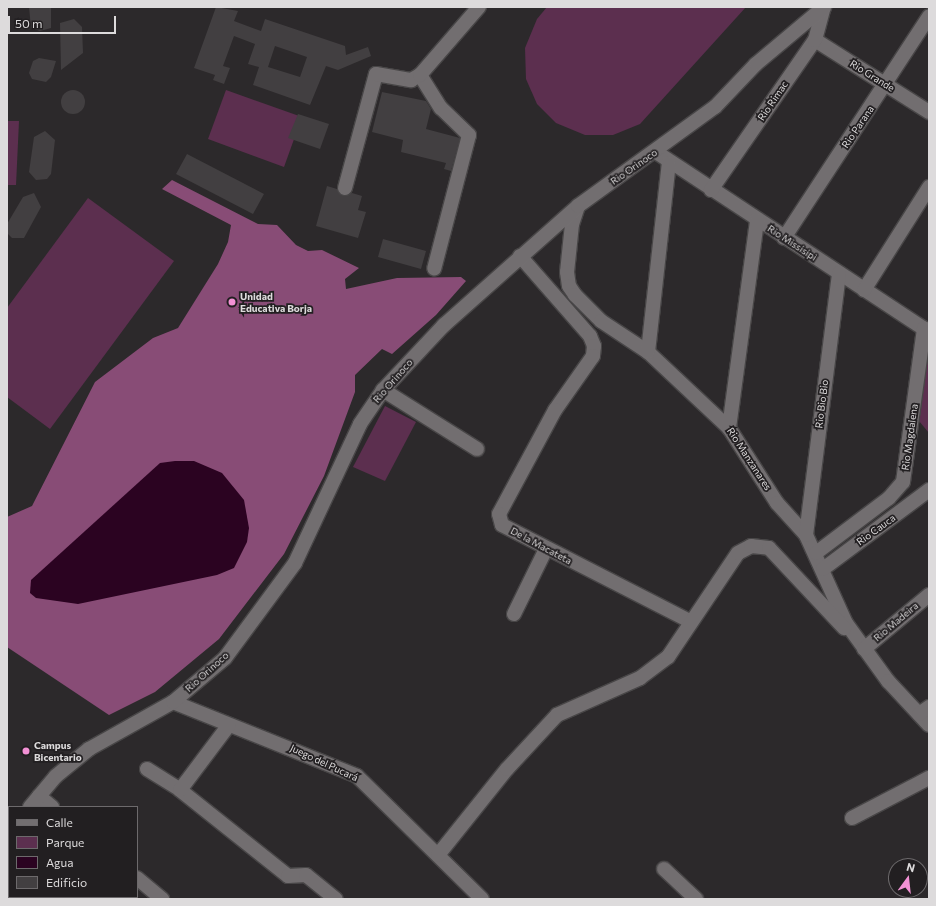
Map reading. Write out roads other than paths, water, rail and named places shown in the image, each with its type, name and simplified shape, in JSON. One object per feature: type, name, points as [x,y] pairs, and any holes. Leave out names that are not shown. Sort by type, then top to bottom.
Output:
[{"type":"street","points":[[345,188],[376,74],[411,80],[420,75],[479,7]]},
{"type":"street","name":"Rio Rimac","points":[[711,190],[815,40],[824,7]]},
{"type":"street","name":"Rio Orinoco","points":[[35,802],[56,776],[89,749],[173,702],[225,658],[295,564],[360,424],[383,390],[444,325],[578,206],[656,152],[715,106],[756,64],[824,7]]},
{"type":"street","name":"Rio Parana","points":[[784,238],[886,85],[929,16]]},
{"type":"street","name":"Rio Grande","points":[[815,40],[929,112]]},
{"type":"street","points":[[420,75],[441,108],[469,135],[434,269]]},
{"type":"street","name":"Rio Missisipi","points":[[656,152],[669,163],[926,330]]},
{"type":"street","points":[[648,352],[669,163]]},
{"type":"street","points":[[864,290],[929,187]]},
{"type":"street","name":"Rio Manzanares","points":[[578,206],[571,232],[569,286],[601,321],[648,352],[730,428],[777,503],[806,535],[816,553],[837,605],[864,649],[888,681],[924,710],[929,725]]},
{"type":"street","points":[[730,428],[757,220]]},
{"type":"street","name":"De la Macateta","points":[[520,256],[590,336],[594,346],[593,356],[555,410],[499,514],[502,525],[546,549],[690,621]]},
{"type":"street","name":"Rio Bio Bio","points":[[806,535],[839,273]]},
{"type":"street","name":"Rio Magdalena","points":[[816,553],[890,498],[903,482],[926,330]]},
{"type":"street","points":[[383,390],[477,449]]},
{"type":"street","name":"Rio Cauca","points":[[823,569],[929,490]]},
{"type":"street","points":[[438,855],[507,769],[557,715],[655,669],[668,657],[690,621],[738,553],[751,546],[769,548],[864,649]]},
{"type":"street","points":[[514,614],[546,549]]},
{"type":"street","name":"Rio Madeira","points":[[864,649],[929,595]]},
{"type":"street","name":"Juego del Pucará","points":[[173,702],[357,776],[482,899]]},
{"type":"street","points":[[180,790],[229,725]]},
{"type":"street","points":[[147,769],[180,790],[288,876],[306,875],[336,899]]},
{"type":"street","points":[[852,818],[929,778]]},
{"type":"street","points":[[35,802],[49,806]]},
{"type":"street","points":[[664,869],[696,899]]},
{"type":"street","points":[[138,879],[162,899]]},
{"type":"water","points":[[194,461],[222,473],[244,500],[249,528],[247,542],[234,568],[217,575],[78,604],[36,598],[30,593],[31,580],[160,463]]},
{"type":"place","name":"Unidad Educativa Borja","points":[[232,302]]},
{"type":"place","name":"Campus Bicentario","points":[[26,751]]}]
